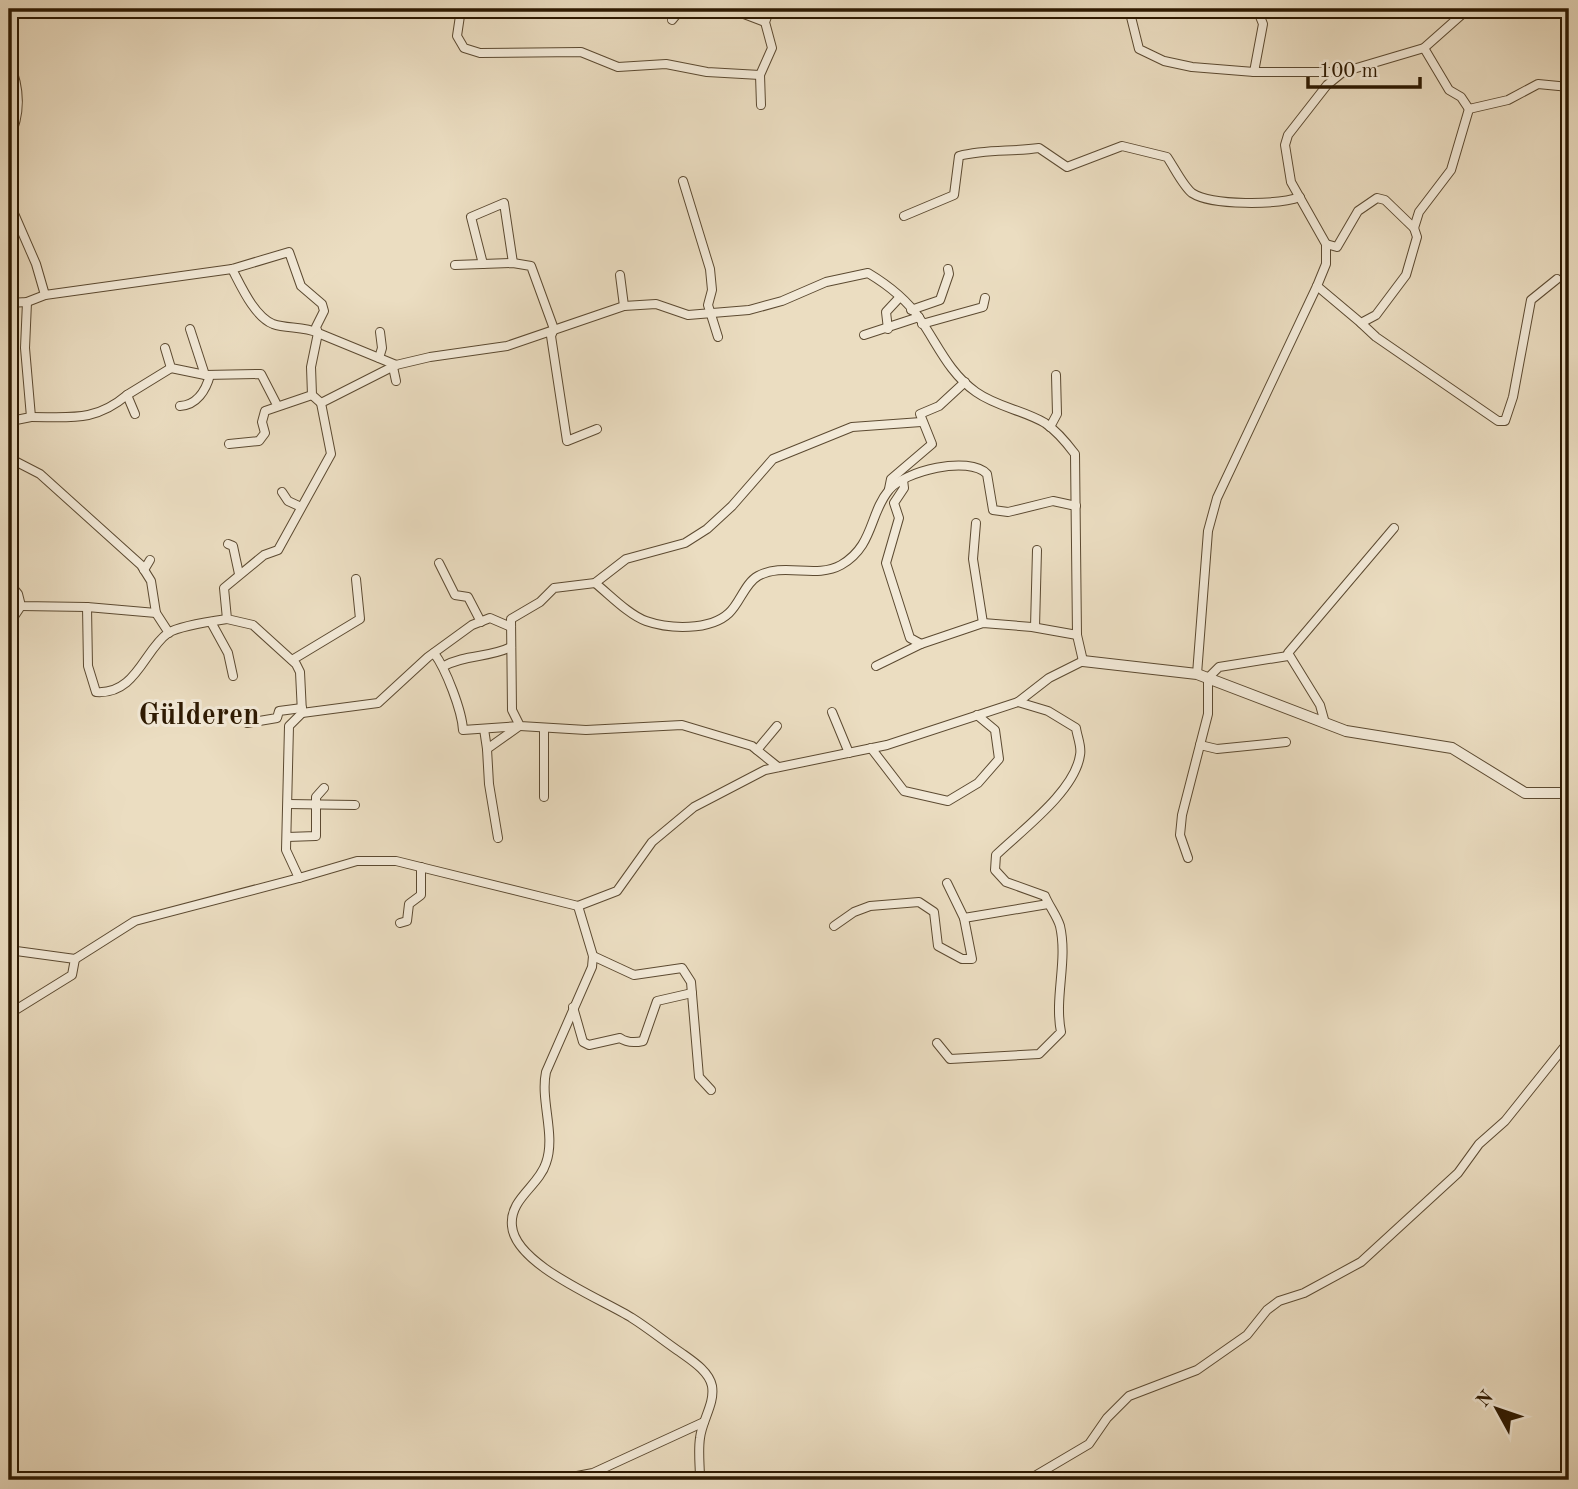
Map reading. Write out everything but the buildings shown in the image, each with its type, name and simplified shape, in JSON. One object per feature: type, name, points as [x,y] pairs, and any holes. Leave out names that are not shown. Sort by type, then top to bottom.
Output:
[{"type":"street","points":[[461,9],[457,36],[464,48],[480,53],[581,52],[618,67],[666,64],[707,72],[760,75]]},
{"type":"street","points":[[672,20],[681,9]]},
{"type":"street","points":[[761,105],[760,75],[772,48],[765,22],[770,9]]},
{"type":"street","points":[[1129,9],[1139,49],[1151,56],[1192,67],[1254,72],[1343,72],[1424,48],[1468,9]]},
{"type":"street","points":[[1254,72],[1263,24],[1260,10]]},
{"type":"street","points":[[744,14],[765,22]]},
{"type":"street","points":[[1424,48],[1449,90],[1461,97],[1469,109]]},
{"type":"street","points":[[9,62],[16,84],[18,111],[9,139]]},
{"type":"street","points":[[1197,674],[1208,531],[1217,498],[1326,264],[1326,244],[1291,182],[1285,145],[1288,135],[1327,85],[1343,72]]},
{"type":"street","points":[[1469,109],[1507,100],[1538,84],[1569,87]]},
{"type":"street","points":[[1414,228],[1419,212],[1451,170],[1469,109]]},
{"type":"street","points":[[904,216],[954,195],[959,156],[984,149],[1008,152],[1039,148],[1066,167],[1122,146],[1167,157],[1192,192],[1216,200],[1281,203],[1300,197]]},
{"type":"street","points":[[683,181],[710,269],[712,290],[709,314],[718,337]]},
{"type":"street","points":[[1326,244],[1337,247],[1358,211],[1377,198],[1385,200],[1414,228],[1417,237],[1406,275],[1376,315],[1361,323]]},
{"type":"street","points":[[9,202],[36,264],[45,295]]},
{"type":"street","points":[[484,264],[471,217],[504,204],[513,263]]},
{"type":"street","points":[[9,303],[27,302],[45,295],[232,269],[289,252],[300,286],[322,304],[324,311],[316,327],[318,333],[311,367],[312,395],[321,403],[331,454],[278,550],[264,555],[224,588],[227,619]]},
{"type":"street","points":[[455,265],[513,263],[531,266],[554,329],[551,336],[567,441],[597,429]]},
{"type":"street","points":[[232,269],[244,293],[272,323],[307,328],[394,366]]},
{"type":"street","points":[[911,310],[940,300],[949,274],[948,269]]},
{"type":"street","points":[[321,403],[394,366],[430,357],[507,346],[624,306],[656,304],[688,315],[748,310],[782,301],[825,282],[868,273],[891,286],[920,321],[945,362],[975,391],[1005,408],[1050,427],[1075,454],[1077,635],[1083,661]]},
{"type":"street","points":[[620,275],[624,306]]},
{"type":"street","points":[[1317,286],[1376,337],[1498,421],[1505,421],[1513,397],[1531,300],[1557,279]]},
{"type":"street","points":[[888,329],[886,312],[899,298]]},
{"type":"street","points":[[864,335],[888,329],[902,320],[920,321],[983,307],[985,298]]},
{"type":"street","points":[[27,302],[25,348],[31,417]]},
{"type":"street","points":[[180,406],[195,402],[208,385],[207,375],[190,329]]},
{"type":"street","points":[[379,358],[382,348],[380,332]]},
{"type":"street","points":[[165,348],[171,368]]},
{"type":"street","points":[[394,366],[396,381]]},
{"type":"street","points":[[9,427],[11,421],[31,417],[80,416],[108,410],[127,394],[171,368],[207,375],[261,374],[277,405]]},
{"type":"street","points":[[1050,427],[1058,414],[1056,374]]},
{"type":"street","points":[[595,583],[645,621],[676,626],[712,621],[731,611],[753,579],[774,569],[834,568],[851,558],[873,529],[891,479],[932,443],[921,422],[920,414],[940,406],[965,382]]},
{"type":"street","points":[[127,394],[135,414]]},
{"type":"street","points":[[229,444],[259,441],[265,433],[262,422],[265,411],[312,395]]},
{"type":"street","points":[[520,726],[512,710],[511,619],[540,602],[554,589],[595,583],[626,559],[685,543],[707,529],[773,459],[852,426],[921,422]]},
{"type":"street","points":[[9,458],[40,474],[98,523],[144,570],[151,581],[156,613],[169,633]]},
{"type":"street","points":[[889,489],[903,480],[934,469],[965,465],[978,467],[987,474],[993,510],[1008,512],[1054,501],[1076,506]]},
{"type":"street","points":[[903,480],[904,488],[894,503],[899,518],[886,564],[910,638],[921,644]]},
{"type":"street","points":[[282,492],[288,501],[301,508]]},
{"type":"street","points":[[976,523],[973,559],[983,624]]},
{"type":"street","points":[[1188,858],[1180,835],[1181,825],[1190,776],[1208,713],[1208,678],[1219,667],[1288,656],[1323,609],[1394,527]]},
{"type":"street","points":[[229,544],[233,546],[239,575]]},
{"type":"street","points":[[1035,627],[1037,550]]},
{"type":"street","points":[[144,570],[149,560]]},
{"type":"street","points":[[439,563],[455,595],[468,597],[481,622]]},
{"type":"street","points":[[292,660],[360,619],[356,579]]},
{"type":"street","points":[[9,583],[18,594],[21,606],[9,624]]},
{"type":"street","points":[[21,606],[88,607],[156,613]]},
{"type":"street","points":[[88,607],[88,666],[96,692],[117,690],[169,633],[227,619],[253,625],[292,660],[300,672],[302,710],[289,726],[286,850],[299,878]]},
{"type":"street","points":[[247,723],[277,718],[279,711],[378,703],[434,653],[481,622],[491,618],[511,627]]},
{"type":"street","points":[[211,622],[228,653],[233,676]]},
{"type":"street","points":[[876,666],[921,644],[983,624],[1035,627],[1077,635]]},
{"type":"street","points":[[444,666],[462,656],[495,655],[512,646]]},
{"type":"street","points":[[434,653],[444,666],[451,694],[462,712],[463,730],[520,726],[586,730],[682,725],[704,729],[757,750],[778,767]]},
{"type":"street","points":[[1288,656],[1320,705],[1325,723]]},
{"type":"street","points":[[9,950],[75,959],[135,921],[358,861],[396,861],[578,906],[617,891],[652,842],[694,807],[765,770],[872,748],[1018,702],[1049,678],[1083,661],[1197,674],[1346,731],[1452,748],[1525,793],[1569,793]]},
{"type":"street","points":[[936,1043],[950,1059],[1009,1058],[1039,1054],[1061,1032],[1057,1013],[1062,947],[1060,925],[1045,896],[1006,882],[995,870],[996,855],[1054,801],[1074,773],[1081,754],[1076,728],[1048,711],[1018,702]]},
{"type":"street","points":[[832,712],[849,753]]},
{"type":"street","points":[[872,748],[904,791],[948,801],[978,783],[999,759],[995,730],[977,715]]},
{"type":"street","points":[[487,749],[520,726]]},
{"type":"street","points":[[757,750],[777,726]]},
{"type":"street","points":[[544,728],[544,797]]},
{"type":"street","points":[[484,729],[498,838]]},
{"type":"street","points":[[1200,745],[1217,748],[1286,742]]},
{"type":"street","points":[[287,837],[316,836],[316,797],[324,788]]},
{"type":"street","points":[[288,804],[355,805]]},
{"type":"street","points":[[400,923],[407,921],[409,904],[421,895],[421,867]]},
{"type":"street","points":[[834,926],[854,912],[870,906],[919,902],[934,912],[938,946],[962,959],[972,959],[964,918],[947,883]]},
{"type":"street","points":[[964,918],[1048,904]]},
{"type":"street","points":[[578,906],[593,956],[592,967],[550,1059],[543,1087],[548,1159],[541,1175],[518,1201],[512,1213],[515,1239],[554,1274],[633,1318],[697,1364],[712,1383],[712,1398],[699,1438],[700,1480]]},
{"type":"street","points":[[593,956],[634,975],[682,968],[691,982],[699,1077],[711,1090]]},
{"type":"street","points":[[9,1014],[72,975],[75,959]]},
{"type":"street","points":[[573,1007],[583,1042],[589,1045],[620,1038],[626,1043],[638,1042],[643,1041],[656,1002],[692,993]]},
{"type":"street","points":[[1028,1480],[1089,1444],[1107,1418],[1129,1396],[1197,1370],[1247,1335],[1267,1310],[1279,1301],[1304,1293],[1361,1262],[1458,1173],[1479,1144],[1505,1121],[1569,1041]]},
{"type":"street","points":[[556,1480],[593,1473],[704,1422]]},
{"type":"district","name":"Gülderen","points":[[199,714]]}]
